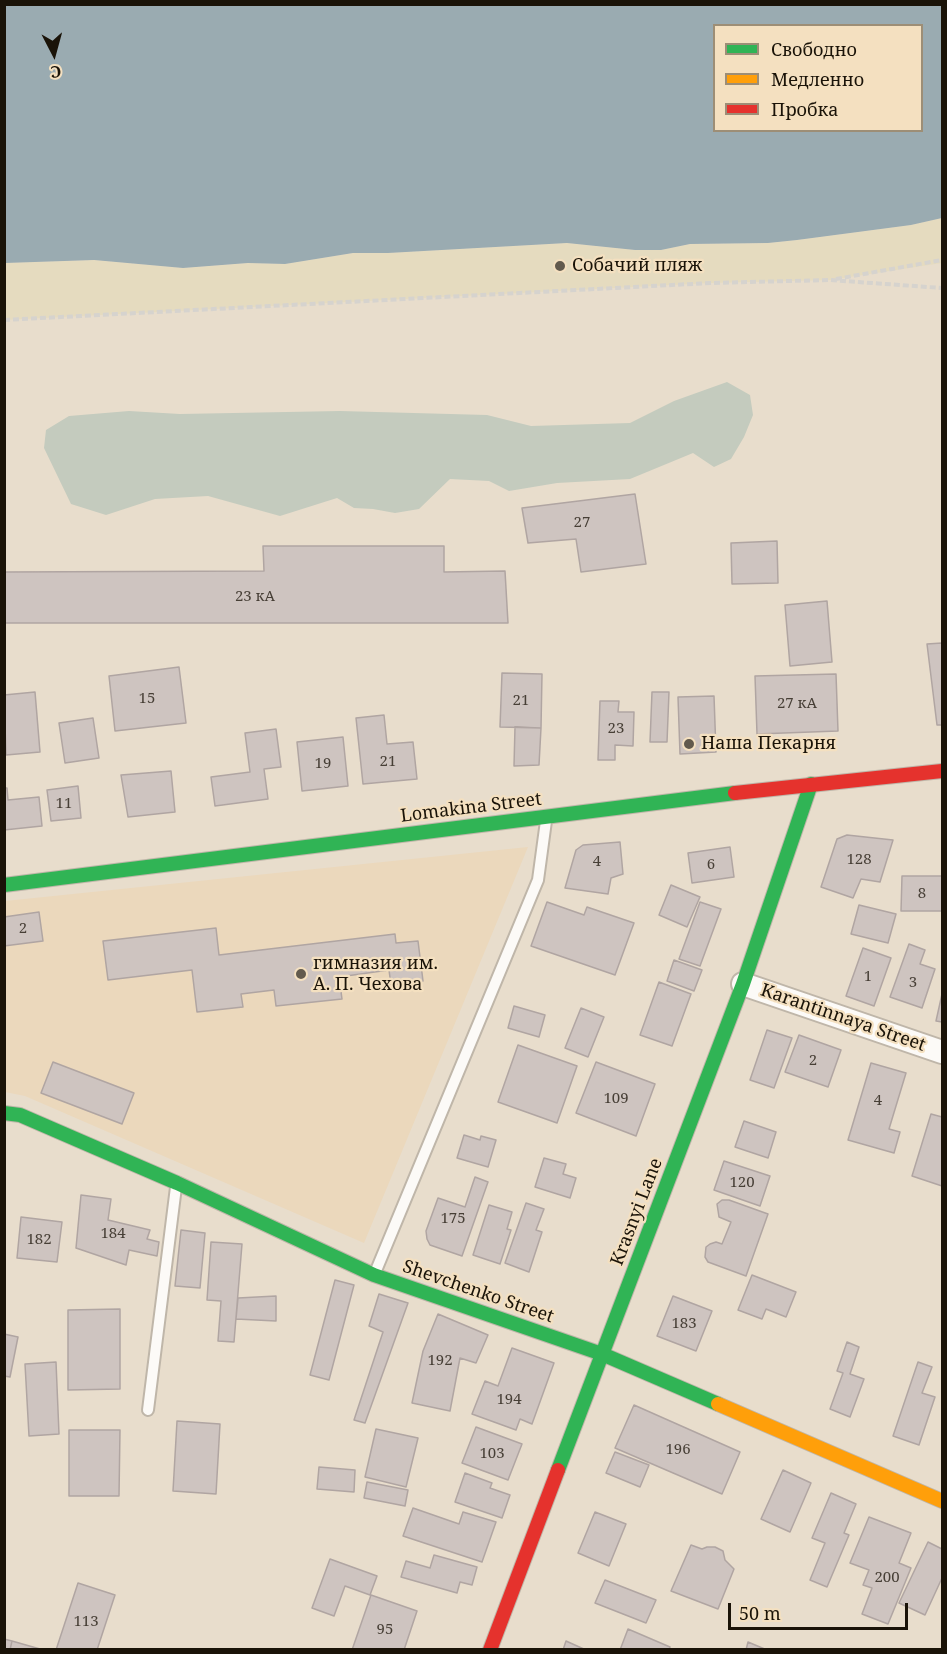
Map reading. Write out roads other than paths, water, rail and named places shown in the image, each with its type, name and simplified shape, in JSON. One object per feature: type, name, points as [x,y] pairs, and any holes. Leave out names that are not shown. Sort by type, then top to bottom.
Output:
[{"type":"street","name":"Lomakina Street","points":[[4,885],[811,784],[942,771]]},
{"type":"street","name":"Krasnyi Lane","points":[[490,1650],[743,984],[811,784]]},
{"type":"street","name":"Karantinnaya Street","points":[[743,984],[942,1052]]},
{"type":"street","name":"Shevchenko Street","points":[[4,1113],[20,1115],[177,1183],[374,1275],[602,1354],[942,1501]]},
{"type":"lane","points":[[374,1275],[538,880],[546,817]]},
{"type":"lane","points":[[148,1410],[177,1183]]},
{"type":"place","name":"Собачий пляж","points":[[560,266]]},
{"type":"place","name":"Наша Пекарня","points":[[689,744]]},
{"type":"place","name":"гимназия им. А. П. Чехова","points":[[301,974]]}]
